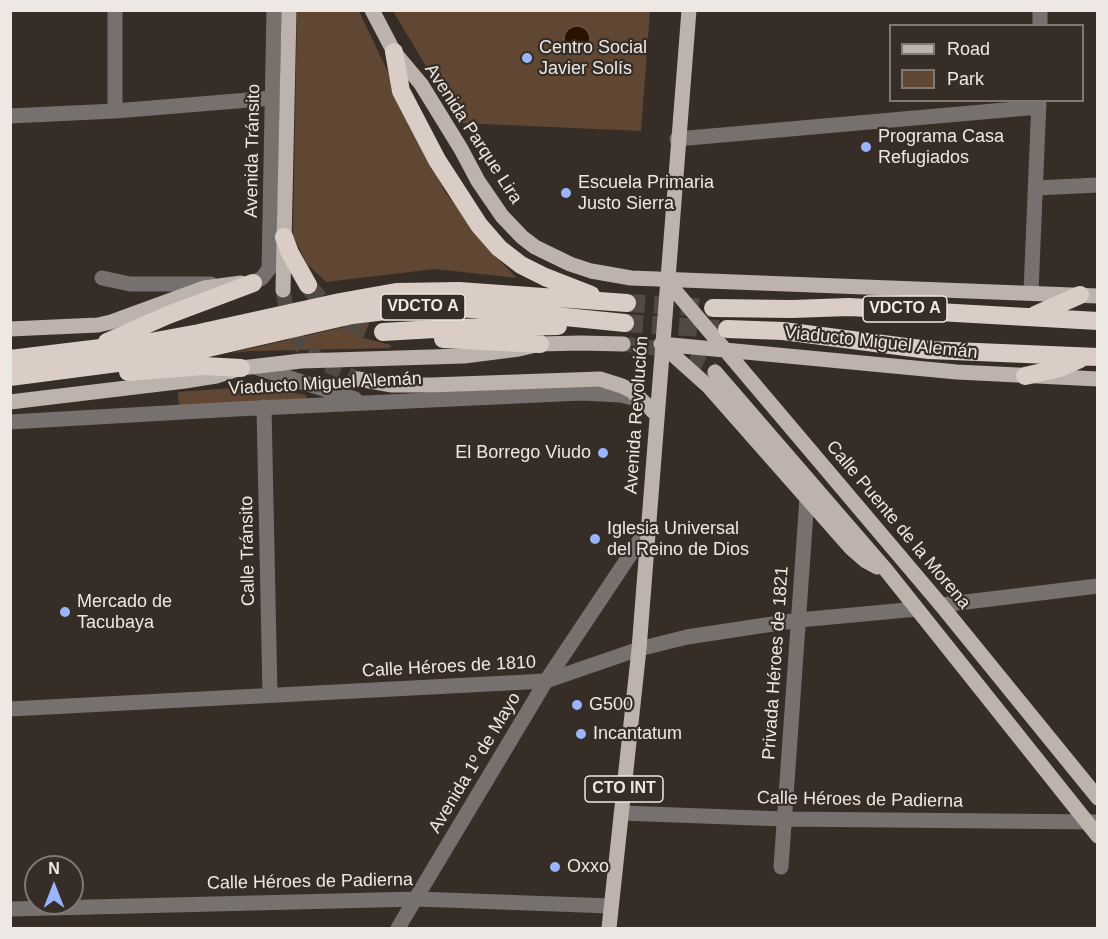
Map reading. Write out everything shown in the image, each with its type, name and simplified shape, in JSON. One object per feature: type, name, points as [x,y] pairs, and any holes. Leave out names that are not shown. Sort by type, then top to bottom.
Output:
[{"type":"highway","points":[[394,52],[401,92],[451,184],[489,237],[510,257],[533,272],[607,302]]},
{"type":"highway","points":[[284,237],[308,285]]},
{"type":"highway","points":[[93,349],[168,315],[253,283]]},
{"type":"highway","name":"VDCTO A","points":[[10,377],[93,349],[200,333],[396,292],[459,291],[627,303]]},
{"type":"highway","points":[[1033,316],[1089,296]]},
{"type":"highway","name":"VDCTO A","points":[[10,359],[72,370],[195,351],[352,315],[411,308],[438,307],[506,311],[619,322],[563,326],[376,331],[437,339],[540,344]]},
{"type":"highway","name":"Viaducto Miguel Alemán","points":[[713,308],[849,307],[1098,321]]},
{"type":"highway","name":"Viaducto Miguel Alemán","points":[[727,329],[783,331],[929,350],[1091,357]]},
{"type":"highway","points":[[1025,376],[1060,368],[1091,357]]},
{"type":"highway","points":[[72,370],[144,372],[204,366],[248,368]]},
{"type":"main road","points":[[283,290],[289,10]]},
{"type":"main road","name":"Avenida Parque Lira","points":[[372,10],[394,52],[421,84],[489,199],[522,237],[549,255],[591,271],[631,278],[670,289]]},
{"type":"main road","name":"Avenida Revolución","points":[[609,928],[639,649],[661,351],[670,289],[677,139],[688,10]]},
{"type":"main road","points":[[10,330],[98,325],[204,288],[253,283]]},
{"type":"main road","points":[[670,289],[1031,292],[1089,296]]},
{"type":"main road","name":"Calle Puente de la Morena","points":[[670,289],[729,352],[941,605],[1098,798]]},
{"type":"main road","points":[[540,344],[623,344]]},
{"type":"main road","name":"Viaducto Miguel Alemán","points":[[10,402],[185,381],[248,368],[302,361],[464,356],[510,351],[540,344]]},
{"type":"main road","points":[[661,351],[682,362],[709,387],[858,555],[886,570]]},
{"type":"main road","name":"Viaducto Miguel Alemán","points":[[661,351],[729,352],[957,372],[1098,380]]},
{"type":"main road","points":[[715,372],[886,570],[1093,822],[1098,836]]},
{"type":"main road","points":[[358,379],[392,385],[430,386],[600,379],[622,386],[656,414]]},
{"type":"street","points":[[115,10],[115,111]]},
{"type":"street","name":"Avenida Tránsito","points":[[253,283],[262,278],[269,268],[274,10]]},
{"type":"street","points":[[10,116],[115,111],[273,98]]},
{"type":"street","points":[[677,139],[1039,104],[1031,292]]},
{"type":"street","points":[[1036,188],[1098,185]]},
{"type":"street","points":[[102,278],[130,284],[229,284]]},
{"type":"street","points":[[248,368],[368,402]]},
{"type":"street","name":"Viaducto Miguel Alemán","points":[[10,422],[264,407],[582,393],[620,395],[641,400]]},
{"type":"street","name":"Calle Tránsito","points":[[264,407],[270,695]]},
{"type":"street","name":"Privada Héroes de 1821","points":[[781,867],[807,498]]},
{"type":"street","name":"Avenida 1º de Mayo","points":[[398,928],[546,681],[648,528]]},
{"type":"street","points":[[941,605],[1098,586]]},
{"type":"street","name":"Calle Héroes de 1810","points":[[10,709],[546,681],[639,649],[687,637],[799,620],[917,609]]},
{"type":"street","name":"Calle Héroes de Padierna","points":[[621,813],[784,819],[1093,822]]},
{"type":"street","name":"Calle Héroes de Padierna","points":[[10,909],[417,899],[611,906]]},
{"type":"green space","points":[[297,11],[359,11],[445,192],[498,259],[517,278],[435,269],[326,282],[307,264],[293,236]]},
{"type":"green space","points":[[393,11],[650,11],[641,131],[460,123]]},
{"type":"green space","points":[[370,321],[363,338],[391,345],[390,348],[231,353]]},
{"type":"green space","points":[[245,387],[306,395],[306,399],[179,406],[178,392]]},
{"type":"shaded area","points":[[577,26],[586,30],[590,39],[586,48],[577,52],[568,48],[564,39],[568,30]]},
{"type":"tunnel","points":[[308,285],[327,309],[347,322],[369,329]]},
{"type":"tunnel","points":[[283,290],[288,322],[301,346],[327,365],[358,379]]},
{"type":"tunnel","points":[[627,303],[713,308]]},
{"type":"tunnel","points":[[625,323],[719,329]]},
{"type":"tunnel","points":[[623,344],[677,351],[715,372]]},
{"type":"place","name":"Centro Social Javier Solís","points":[[527,58]]},
{"type":"place","name":"Programa Casa Refugiados","points":[[866,147]]},
{"type":"place","name":"Escuela Primaria Justo Sierra","points":[[566,193]]},
{"type":"place","name":"El Borrego Viudo","points":[[603,453]]},
{"type":"place","name":"Iglesia Universal del Reino de Dios","points":[[595,539]]},
{"type":"place","name":"Mercado de Tacubaya","points":[[65,612]]},
{"type":"place","name":"G500","points":[[577,705]]},
{"type":"place","name":"Incantatum","points":[[581,734]]},
{"type":"place","name":"Oxxo","points":[[555,867]]}]
